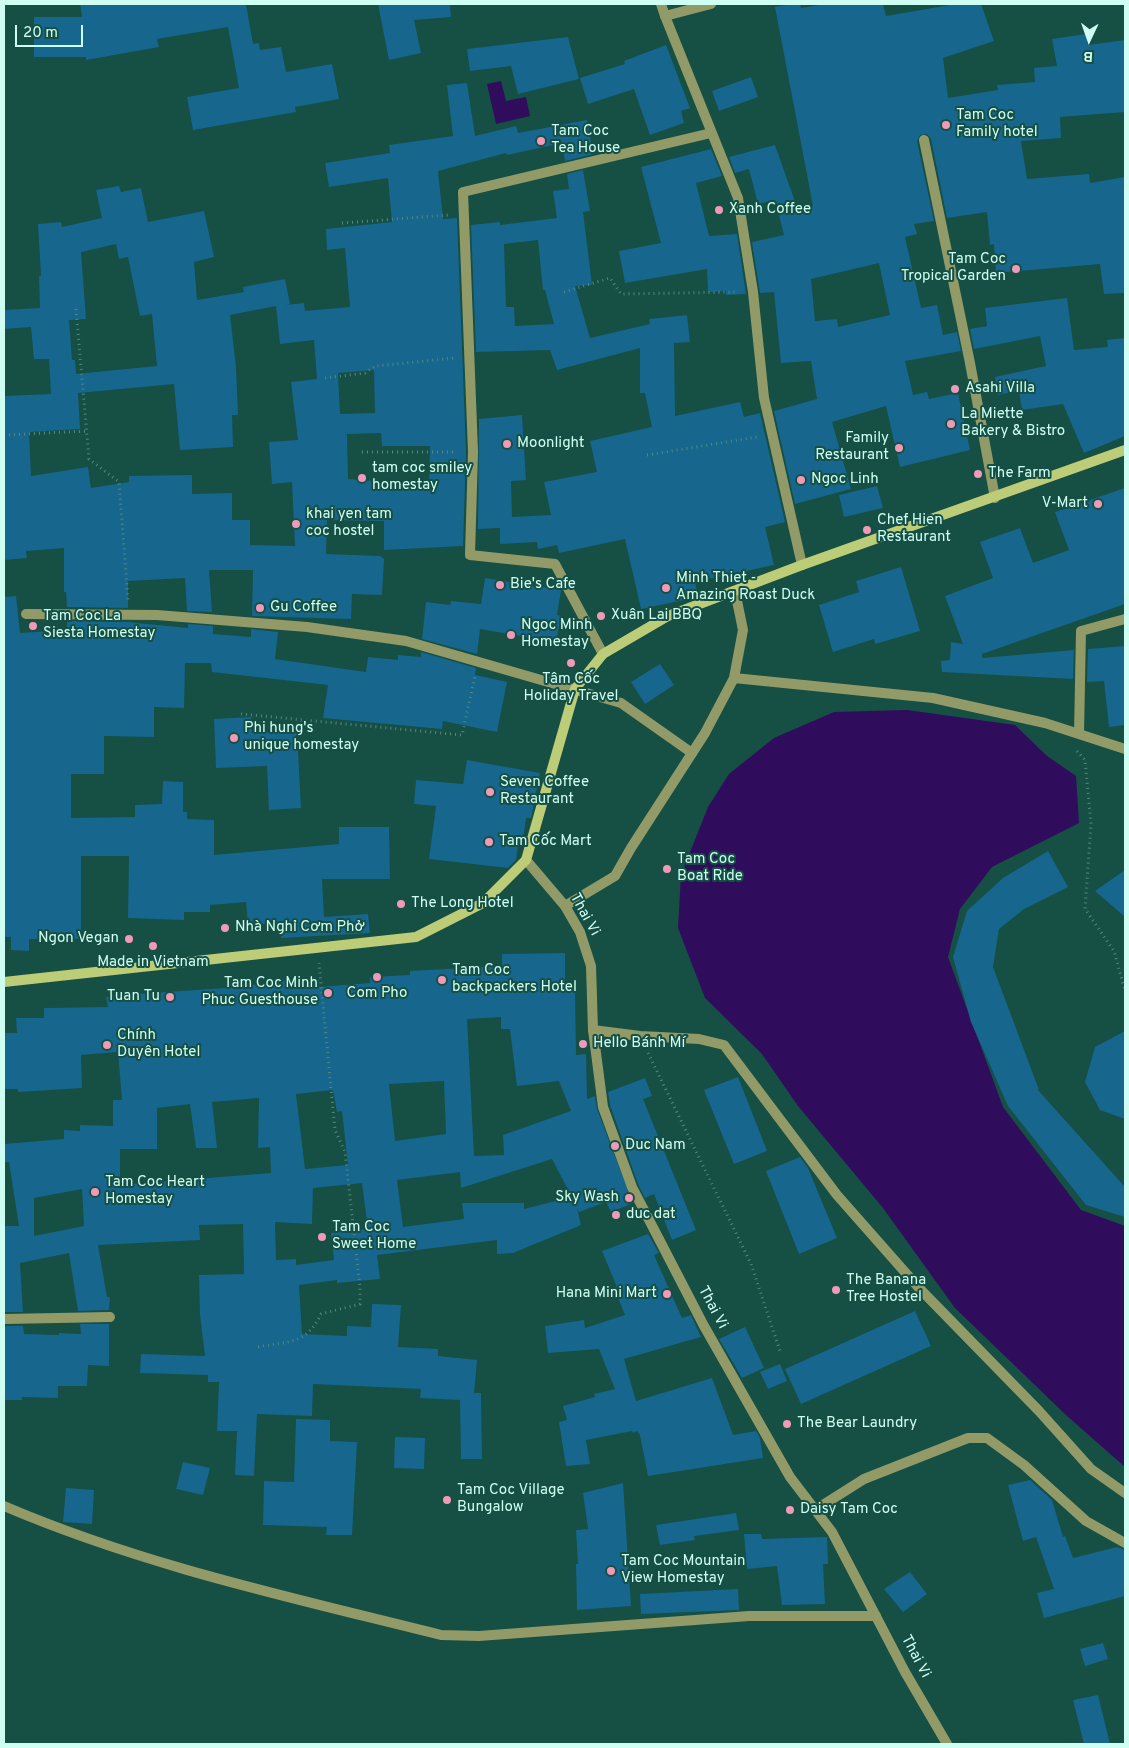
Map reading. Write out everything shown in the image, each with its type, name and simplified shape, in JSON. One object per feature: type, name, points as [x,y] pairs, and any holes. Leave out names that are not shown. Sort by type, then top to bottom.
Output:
[{"type":"main road","points":[[4,982],[416,937],[482,903],[526,860],[575,689],[603,654],[668,616],[802,565],[995,498],[1125,450]]},
{"type":"street","points":[[661,4],[738,198],[753,292],[764,398],[802,565]]},
{"type":"street","points":[[666,16],[711,4]]},
{"type":"street","points":[[603,654],[555,564],[470,555],[473,452],[470,356],[464,275],[462,192],[711,133]]},
{"type":"street","points":[[924,140],[970,363],[995,498]]},
{"type":"street","points":[[565,906],[615,876],[692,752],[734,678],[743,630],[734,591]]},
{"type":"street","points":[[26,614],[129,614],[307,626],[406,641],[621,703],[692,752]]},
{"type":"street","points":[[1079,734],[1081,631],[1125,619]]},
{"type":"street","points":[[734,678],[933,698],[1046,723],[1125,749]]},
{"type":"street","name":"Thai Vi","points":[[526,860],[565,906],[580,932],[591,966],[593,1030],[603,1107],[632,1187],[708,1334],[790,1477],[832,1532],[905,1672],[947,1744]]},
{"type":"street","points":[[593,1030],[640,1036],[672,1036],[724,1045],[837,1195],[919,1288],[1039,1411],[1092,1469],[1125,1493]]},
{"type":"street","points":[[4,1319],[110,1317]]},
{"type":"street","points":[[815,1510],[864,1479],[968,1438],[987,1438],[1024,1465],[1086,1521],[1125,1543]]},
{"type":"street","points":[[4,1506],[46,1524],[191,1573],[441,1635],[479,1636],[749,1616],[876,1616]]},
{"type":"path","points":[[342,224],[450,215]]},
{"type":"path","points":[[564,292],[610,278],[621,294],[753,292]]},
{"type":"path","points":[[76,309],[90,459],[119,482],[129,614]]},
{"type":"path","points":[[325,378],[365,373],[375,366],[470,356]]},
{"type":"path","points":[[4,435],[88,431]]},
{"type":"path","points":[[647,455],[772,435]]},
{"type":"path","points":[[362,452],[473,452]]},
{"type":"path","points":[[241,714],[462,734],[478,661]]},
{"type":"path","points":[[1085,760],[1091,824],[1085,909],[1114,951],[1125,991]]},
{"type":"path","points":[[258,1347],[302,1339],[314,1328],[321,1314],[360,1304],[360,1287],[345,1152],[335,1130],[317,948]]},
{"type":"path","points":[[640,1036],[751,1264],[780,1351]]},
{"type":"shaded area","points":[[501,81],[506,101],[526,97],[530,116],[496,124],[487,84]]},
{"type":"shaded area","points":[[907,710],[1015,725],[1047,756],[1076,776],[1079,823],[992,867],[960,909],[948,957],[1003,1107],[1081,1210],[1125,1226],[1125,1467],[1066,1415],[955,1308],[883,1208],[798,1106],[762,1054],[705,998],[678,928],[681,875],[708,807],[729,774],[774,738],[834,712]]},
{"type":"building","points":[[80,4],[246,4],[253,44],[259,43],[260,50],[281,47],[286,72],[332,64],[339,99],[295,107],[296,112],[193,130],[187,97],[239,88],[228,27],[157,39],[159,47],[86,60],[86,57],[34,57],[34,17],[82,17]]},
{"type":"building","points":[[378,4],[450,4],[451,17],[414,20],[421,53],[389,60]]},
{"type":"building","points":[[792,4],[800,4],[801,8],[825,4],[883,4],[886,16],[956,4],[981,4],[994,41],[943,58],[948,98],[998,90],[997,85],[1035,82],[1034,68],[1057,66],[1052,39],[1086,34],[1088,45],[1125,40],[1125,112],[1060,117],[1061,138],[1021,141],[1027,179],[1089,174],[1090,183],[1125,177],[1125,293],[1104,294],[1100,264],[996,273],[994,244],[990,245],[987,212],[947,218],[931,139],[927,134],[920,135],[917,141],[934,221],[914,224],[917,234],[905,237],[921,308],[937,305],[943,335],[957,332],[961,351],[905,361],[913,395],[927,392],[929,399],[958,393],[970,450],[900,467],[886,406],[832,422],[851,489],[795,504],[774,411],[817,399],[811,361],[781,363],[774,292],[760,293],[752,242],[784,235],[775,200],[758,204],[749,169],[735,173],[729,157],[775,145],[798,210],[813,206],[775,7]],"holes":[[[879,263],[890,315],[838,327],[837,319],[815,321],[811,279]]]},
{"type":"building","points":[[568,37],[579,79],[518,94],[511,66],[470,71],[467,49]]},
{"type":"building","points":[[666,45],[690,108],[681,111],[684,123],[650,135],[634,89],[588,104],[580,78],[625,64],[624,61]]},
{"type":"building","points":[[751,77],[758,97],[719,111],[712,91]]},
{"type":"building","points":[[467,83],[475,136],[516,126],[518,133],[587,120],[593,154],[565,161],[562,143],[507,155],[506,153],[438,171],[443,219],[457,218],[466,452],[463,546],[384,550],[384,521],[327,520],[326,554],[380,556],[384,559],[382,595],[352,594],[351,619],[252,616],[253,570],[209,570],[212,612],[187,611],[185,578],[128,581],[128,608],[67,607],[66,592],[64,592],[64,548],[26,551],[27,558],[4,560],[4,396],[51,394],[49,359],[34,359],[31,327],[4,329],[4,310],[40,308],[39,276],[41,276],[38,224],[61,222],[62,227],[102,218],[96,190],[119,186],[121,192],[141,188],[148,222],[204,211],[214,257],[194,262],[197,300],[244,292],[243,287],[285,279],[290,304],[286,305],[304,303],[305,311],[350,307],[345,248],[327,250],[326,229],[392,222],[388,178],[329,187],[325,163],[390,153],[389,145],[453,136],[447,85]],"holes":[[[116,244],[119,259],[128,257],[140,316],[152,314],[157,366],[76,374],[75,360],[72,360],[69,320],[86,319],[81,252]],[[276,306],[280,344],[314,340],[317,379],[291,382],[298,440],[269,442],[272,484],[292,482],[295,546],[250,545],[250,520],[232,520],[232,493],[192,494],[192,475],[129,476],[129,482],[91,488],[88,467],[31,476],[29,432],[80,429],[78,393],[174,384],[180,450],[233,447],[232,415],[238,415],[236,367],[230,315]],[[374,370],[375,413],[340,414],[338,373]],[[381,433],[382,446],[430,446],[429,485],[348,479],[347,434]]]},
{"type":"building","points":[[711,149],[722,176],[696,183],[709,236],[737,234],[746,294],[726,295],[726,291],[708,292],[707,269],[625,283],[619,251],[661,243],[641,167]]},
{"type":"building","points":[[583,170],[590,211],[583,212],[592,285],[575,286],[590,338],[650,324],[649,319],[687,315],[690,342],[674,343],[675,416],[740,402],[744,417],[760,413],[785,522],[765,527],[774,565],[695,582],[698,597],[641,609],[625,539],[559,553],[557,545],[538,549],[537,542],[500,544],[500,528],[478,529],[479,419],[522,415],[526,480],[511,481],[512,517],[551,515],[544,482],[597,472],[590,441],[652,427],[645,393],[640,393],[640,348],[557,370],[550,350],[476,352],[471,225],[500,222],[500,225],[557,218],[553,191],[569,189],[567,174]],"holes":[[[538,240],[543,290],[545,290],[554,324],[515,326],[514,307],[506,307],[504,244]]]},
{"type":"building","points":[[1067,298],[1074,350],[1108,347],[1107,340],[1125,338],[1125,436],[1084,453],[1063,404],[1022,410],[1019,391],[998,395],[995,377],[1046,366],[1040,336],[974,349],[970,329],[987,326],[985,308]]},
{"type":"building","points":[[877,486],[883,508],[844,517],[839,495]]},
{"type":"building","points":[[1125,488],[1125,604],[982,654],[982,658],[1074,650],[1073,679],[942,672],[941,661],[950,660],[951,642],[963,644],[945,596],[993,578],[980,542],[1020,528],[1033,563],[1069,550],[1055,512]]},
{"type":"building","points":[[901,567],[920,631],[875,644],[874,639],[833,652],[819,605],[859,592],[856,581]]},
{"type":"building","points":[[485,578],[561,590],[557,615],[561,616],[556,642],[480,629],[477,654],[422,639],[426,602],[450,605],[451,601],[481,604]]},
{"type":"building","points":[[16,596],[20,633],[67,630],[67,621],[127,622],[188,628],[188,624],[213,626],[213,634],[251,637],[251,629],[278,632],[275,659],[366,672],[368,657],[398,660],[398,655],[421,657],[421,652],[476,668],[475,675],[507,682],[497,732],[443,721],[442,729],[323,718],[328,685],[212,672],[211,663],[185,663],[184,708],[154,707],[154,737],[104,736],[104,774],[71,774],[71,818],[135,817],[135,805],[162,804],[163,781],[183,782],[183,812],[187,812],[187,819],[214,820],[214,855],[339,844],[339,827],[389,827],[390,879],[322,879],[324,917],[368,914],[370,933],[281,938],[280,923],[248,925],[246,902],[210,905],[210,912],[184,912],[184,920],[128,918],[129,856],[81,856],[81,939],[29,939],[29,951],[11,950],[11,937],[4,937],[4,597]]},
{"type":"building","points":[[1125,646],[1125,725],[1109,727],[1104,681],[1087,682],[1088,649]]},
{"type":"building","points":[[660,664],[674,685],[645,704],[631,682]]},
{"type":"building","points":[[251,717],[252,733],[297,731],[301,808],[269,810],[267,766],[216,768],[214,719]]},
{"type":"building","points":[[467,760],[540,773],[531,818],[526,818],[523,840],[519,839],[516,860],[508,868],[429,859],[436,806],[414,804],[416,780],[463,784]]},
{"type":"building","points":[[1048,851],[1068,887],[1024,909],[999,929],[993,967],[1039,1090],[1037,1089],[1125,1187],[1125,1217],[1086,1205],[1008,1106],[971,1022],[953,957],[967,911],[1003,878]]},
{"type":"building","points":[[1125,870],[1125,917],[1095,891]]},
{"type":"building","points":[[565,953],[565,988],[575,988],[576,1055],[586,1054],[587,1099],[595,1096],[597,1109],[633,1203],[611,1212],[606,1202],[579,1212],[577,1208],[581,1225],[513,1253],[497,1254],[497,1240],[377,1255],[380,1279],[337,1283],[337,1280],[299,1285],[302,1334],[347,1336],[347,1326],[371,1327],[372,1304],[401,1305],[398,1347],[438,1349],[438,1356],[477,1360],[474,1393],[481,1393],[482,1459],[461,1459],[460,1400],[420,1398],[421,1389],[313,1384],[312,1416],[257,1414],[254,1476],[235,1475],[237,1431],[217,1431],[219,1382],[208,1382],[208,1375],[140,1373],[141,1354],[205,1356],[200,1315],[199,1275],[244,1274],[243,1224],[199,1225],[200,1240],[98,1245],[107,1297],[110,1297],[109,1310],[78,1311],[69,1253],[20,1263],[23,1312],[4,1312],[4,1226],[19,1226],[9,1162],[4,1162],[4,1144],[64,1139],[64,1130],[80,1131],[80,1125],[113,1126],[113,1100],[122,1100],[118,1052],[81,1055],[82,1088],[18,1092],[18,1089],[4,1089],[4,1033],[17,1033],[16,1018],[44,1018],[44,1008],[108,1007],[106,997],[122,995],[319,979],[319,987],[370,983],[370,977],[410,975],[410,971],[502,966],[502,954]],"holes":[[[501,1017],[501,1029],[510,1029],[517,1086],[559,1081],[571,1111],[503,1135],[504,1155],[474,1156],[467,1019]],[[444,1081],[446,1134],[395,1141],[389,1084]],[[333,1090],[337,1112],[342,1111],[348,1165],[305,1169],[296,1094]],[[259,1098],[258,1148],[270,1147],[271,1173],[120,1185],[120,1149],[157,1149],[157,1108],[190,1104],[196,1148],[217,1148],[212,1102]],[[552,1159],[572,1197],[524,1209],[524,1203],[462,1203],[464,1219],[403,1227],[397,1180],[460,1172],[461,1188]],[[362,1183],[368,1229],[331,1233],[334,1260],[296,1265],[296,1259],[276,1260],[275,1222],[312,1224],[313,1188]],[[82,1189],[84,1226],[34,1236],[34,1198]]]},
{"type":"building","points":[[1125,1031],[1125,1119],[1100,1110],[1085,1082],[1095,1047]]},
{"type":"building","points":[[738,1077],[767,1151],[734,1164],[704,1090]]},
{"type":"building","points":[[645,1078],[652,1096],[643,1099],[696,1230],[672,1240],[654,1194],[645,1198],[638,1184],[610,1105],[608,1092]]},
{"type":"building","points":[[800,1157],[808,1168],[837,1238],[799,1254],[766,1171]]},
{"type":"building","points":[[648,1234],[659,1253],[654,1255],[682,1318],[691,1315],[701,1337],[624,1359],[636,1401],[712,1378],[733,1435],[756,1431],[760,1438],[763,1458],[648,1476],[640,1435],[637,1431],[633,1433],[632,1431],[586,1440],[590,1464],[566,1466],[559,1422],[567,1420],[563,1406],[595,1397],[594,1394],[615,1389],[599,1349],[548,1353],[545,1326],[584,1320],[585,1328],[625,1315],[616,1293],[619,1292],[602,1251]]},
{"type":"building","points":[[915,1311],[931,1346],[801,1404],[785,1369]]},
{"type":"building","points":[[80,1324],[109,1324],[109,1366],[88,1365],[87,1386],[58,1386],[58,1398],[22,1397],[22,1400],[4,1400],[4,1326],[23,1326],[24,1334],[59,1335],[59,1333],[81,1334]]},
{"type":"building","points":[[745,1327],[764,1368],[742,1378],[719,1339]]},
{"type":"building","points":[[780,1364],[787,1381],[768,1389],[760,1372]]},
{"type":"building","points":[[296,1419],[330,1420],[330,1441],[357,1442],[352,1535],[326,1535],[327,1527],[263,1525],[264,1481],[294,1482]]},
{"type":"building","points":[[395,1437],[425,1438],[424,1469],[394,1468]]},
{"type":"building","points":[[183,1462],[210,1468],[203,1495],[176,1489]]},
{"type":"building","points":[[1030,1480],[1052,1500],[1063,1537],[1065,1536],[1073,1558],[1117,1547],[1125,1550],[1125,1596],[1044,1618],[1037,1593],[1054,1589],[1036,1537],[1023,1541],[1008,1485]]},
{"type":"building","points":[[623,1483],[631,1606],[577,1610],[576,1564],[578,1564],[576,1530],[588,1529],[583,1493]]},
{"type":"building","points":[[66,1488],[94,1490],[92,1524],[63,1522]]},
{"type":"building","points":[[736,1513],[739,1530],[694,1536],[695,1540],[660,1545],[656,1525]]},
{"type":"building","points":[[744,1534],[761,1534],[762,1539],[827,1537],[828,1564],[823,1564],[825,1604],[782,1605],[777,1566],[747,1569]]},
{"type":"building","points":[[910,1572],[927,1594],[903,1612],[884,1589]]},
{"type":"building","points":[[738,1589],[739,1610],[641,1614],[640,1594]]},
{"type":"building","points":[[1103,1643],[1108,1659],[1085,1666],[1080,1649]]},
{"type":"building","points":[[1098,1695],[1110,1744],[1084,1744],[1073,1700]]},
{"type":"place","name":"Tam Coc Family hotel","points":[[946,125]]},
{"type":"place","name":"Tam Coc Tea House","points":[[541,141]]},
{"type":"place","name":"Xanh Coffee","points":[[719,210]]},
{"type":"place","name":"Tam Coc Tropical Garden","points":[[1016,269]]},
{"type":"place","name":"Asahi Villa","points":[[955,389]]},
{"type":"place","name":"La Miette Bakery & Bistro","points":[[951,424]]},
{"type":"place","name":"Moonlight","points":[[507,444]]},
{"type":"place","name":"Family Restaurant","points":[[899,448]]},
{"type":"place","name":"The Farm","points":[[978,474]]},
{"type":"place","name":"tam coc smiley homestay","points":[[362,478]]},
{"type":"place","name":"Ngoc Linh","points":[[801,480]]},
{"type":"place","name":"V-Mart","points":[[1098,504]]},
{"type":"place","name":"khai yen tam coc hostel","points":[[296,524]]},
{"type":"place","name":"Chef Hien Restaurant","points":[[867,530]]},
{"type":"place","name":"Bie's Cafe","points":[[500,585]]},
{"type":"place","name":"Minh Thiet - Amazing Roast Duck","points":[[666,588]]},
{"type":"place","name":"Gu Coffee","points":[[260,608]]},
{"type":"place","name":"Xuân Lai BBQ","points":[[601,616]]},
{"type":"place","name":"Tam Coc La Siesta Homestay","points":[[33,626]]},
{"type":"place","name":"Ngoc Minh Homestay","points":[[511,635]]},
{"type":"place","name":"Tâm Cốc Holiday Travel","points":[[571,663]]},
{"type":"place","name":"Phi hung's unique homestay","points":[[234,738]]},
{"type":"place","name":"Seven Coffee Restaurant","points":[[490,792]]},
{"type":"place","name":"Tam Cốc Mart","points":[[489,842]]},
{"type":"place","name":"Tam Coc Boat Ride","points":[[667,869]]},
{"type":"place","name":"The Long Hotel","points":[[401,904]]},
{"type":"place","name":"Nhà Nghỉ Cơm Phở","points":[[225,928]]},
{"type":"place","name":"Ngon Vegan","points":[[129,939]]},
{"type":"place","name":"Made in Vietnam","points":[[153,946]]},
{"type":"place","name":"Com Pho","points":[[377,977]]},
{"type":"place","name":"Tam Coc backpackers Hotel","points":[[442,980]]},
{"type":"place","name":"Tam Coc Minh Phuc Guesthouse","points":[[328,993]]},
{"type":"place","name":"Tuan Tu","points":[[170,997]]},
{"type":"place","name":"Hello Bánh Mí","points":[[583,1044]]},
{"type":"place","name":"Chính Duyên Hotel","points":[[107,1045]]},
{"type":"place","name":"Duc Nam","points":[[615,1146]]},
{"type":"place","name":"Tam Coc Heart Homestay","points":[[95,1192]]},
{"type":"place","name":"Sky Wash","points":[[629,1198]]},
{"type":"place","name":"duc dat","points":[[616,1215]]},
{"type":"place","name":"Tam Coc Sweet Home","points":[[322,1237]]},
{"type":"place","name":"The Banana Tree Hostel","points":[[836,1290]]},
{"type":"place","name":"Hana Mini Mart","points":[[667,1294]]},
{"type":"place","name":"The Bear Laundry","points":[[787,1424]]},
{"type":"place","name":"Tam Coc Village Bungalow","points":[[447,1500]]},
{"type":"place","name":"Daisy Tam Coc","points":[[790,1510]]},
{"type":"place","name":"Tam Coc Mountain View Homestay","points":[[611,1571]]}]
